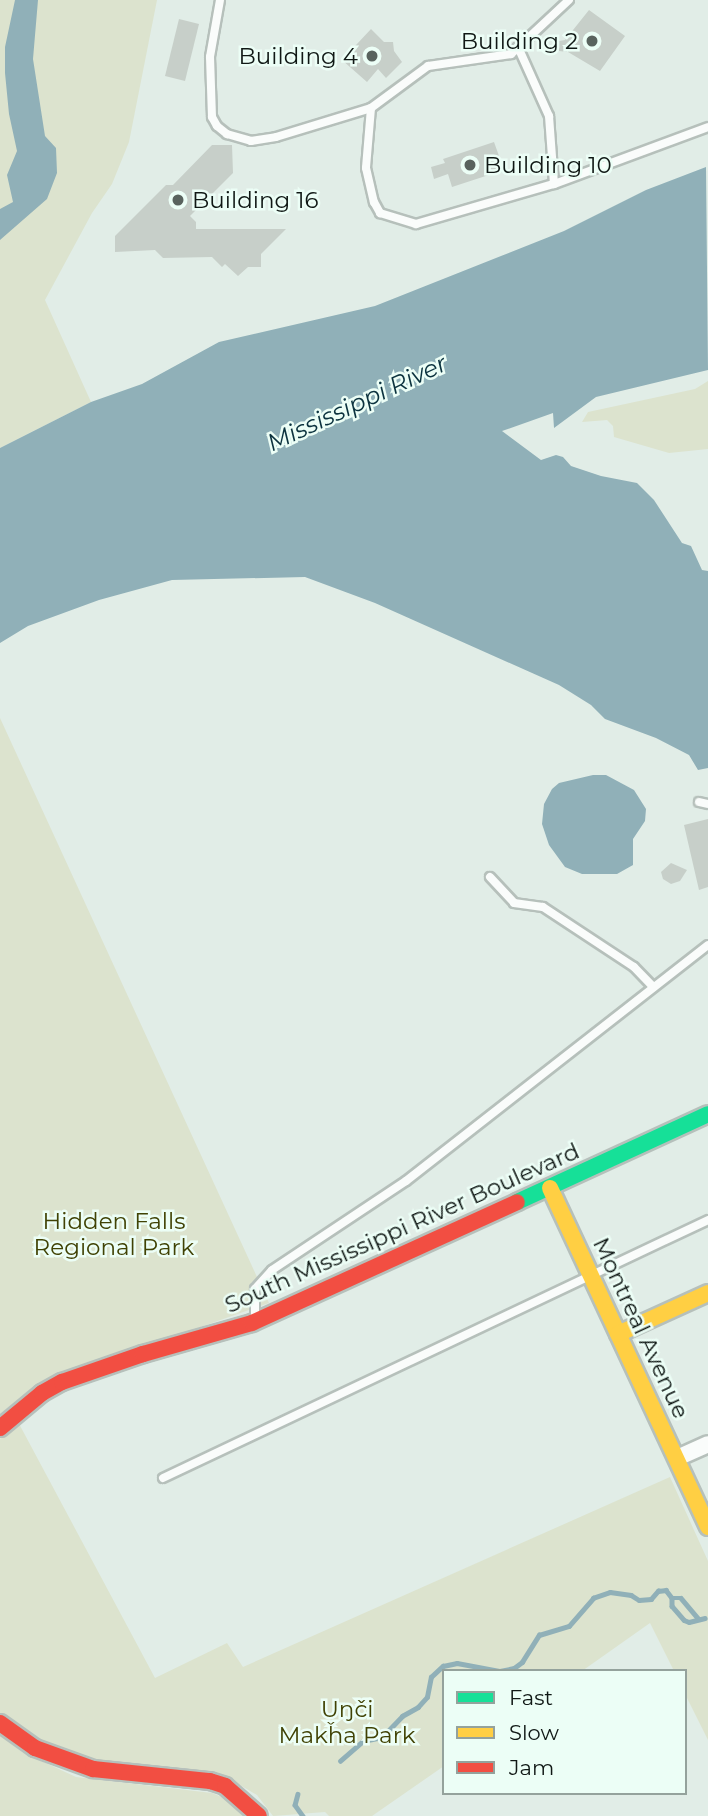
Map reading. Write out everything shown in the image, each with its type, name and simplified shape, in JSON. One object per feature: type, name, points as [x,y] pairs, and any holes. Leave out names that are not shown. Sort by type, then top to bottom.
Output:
[{"type":"street","name":"South Mississippi River Boulevard","points":[[0,1428],[42,1393],[62,1382],[256,1321],[708,1114]]},
{"type":"street","name":"Montreal Avenue","points":[[550,1188],[708,1528]]},
{"type":"street","points":[[618,1334],[708,1293]]},
{"type":"street","points":[[677,1458],[708,1444]]},
{"type":"street","points":[[0,1723],[35,1748],[93,1769],[225,1786],[259,1816]]},
{"type":"lane","points":[[220,0],[209,78],[212,117],[217,126],[227,134],[251,141],[371,107],[428,66],[501,57],[518,47],[569,0]]},
{"type":"lane","points":[[518,47],[549,117],[554,184]]},
{"type":"lane","points":[[371,107],[367,179],[380,213],[406,224],[426,223],[554,184],[708,127]]},
{"type":"lane","points":[[490,877],[514,903],[543,907],[634,967],[653,987]]},
{"type":"lane","points":[[256,1321],[255,1289],[272,1270],[406,1181],[708,945]]},
{"type":"lane","points":[[163,1478],[590,1273],[708,1220]]},
{"type":"green space","points":[[0,0],[157,0],[129,142],[112,184],[92,213],[45,300],[91,402],[0,448]]},
{"type":"green space","points":[[708,381],[708,449],[669,453],[614,437],[613,426],[607,420],[582,422],[588,412],[695,389]]},
{"type":"green space","name":"Hidden Falls Regional Park","points":[[0,718],[269,1303],[36,1385],[0,1414]]},
{"type":"green space","name":"Uŋči Makȟa Park","points":[[17,1420],[155,1678],[227,1643],[243,1667],[670,1477],[708,1561],[708,1740],[687,1698],[687,1669],[673,1669],[650,1623],[585,1669],[442,1669],[442,1767],[372,1816],[329,1816],[325,1812],[273,1816],[257,1795],[228,1778],[122,1765],[52,1749],[0,1714],[0,1439]]},
{"type":"green space","points":[[0,1735],[22,1752],[76,1777],[212,1793],[224,1798],[245,1816],[0,1816]]},
{"type":"water","points":[[15,0],[38,0],[33,59],[45,136],[56,148],[57,173],[47,199],[0,240],[0,209],[13,202],[7,175],[17,151],[9,114],[5,73],[5,47]]},
{"type":"water","name":"Mississippi River","points":[[706,167],[708,370],[596,397],[554,428],[553,413],[502,431],[541,460],[556,455],[563,457],[571,466],[601,476],[637,483],[654,500],[682,543],[691,546],[702,570],[708,571],[708,768],[698,770],[689,755],[656,738],[605,719],[591,705],[559,685],[375,603],[305,577],[172,580],[99,600],[28,626],[0,643],[0,448],[91,402],[142,384],[219,342],[375,306],[564,231],[646,190]]},
{"type":"water","points":[[593,775],[606,775],[634,790],[646,809],[645,821],[633,839],[633,865],[617,874],[582,874],[565,867],[549,845],[542,824],[544,804],[552,789],[559,783]]},
{"type":"building","name":"Building 2","points":[[589,10],[625,36],[600,71],[568,52],[559,51],[558,47],[559,41],[565,40]]},
{"type":"building","points":[[179,19],[199,24],[185,81],[165,76]]},
{"type":"building","name":"Building 4","points":[[371,29],[384,42],[393,42],[394,51],[402,62],[386,78],[378,69],[367,82],[342,60]]},
{"type":"building","name":"Building 10","points":[[494,142],[504,170],[452,187],[448,174],[434,179],[431,167],[445,163],[443,159]]},
{"type":"building","name":"Building 16","points":[[212,145],[232,145],[233,173],[190,216],[196,222],[196,229],[286,229],[261,254],[261,267],[248,267],[238,276],[225,264],[222,267],[212,257],[163,258],[155,250],[115,252],[115,236],[166,185],[173,185]]},
{"type":"building","points":[[708,819],[708,887],[699,890],[684,825]]},
{"type":"building","points":[[671,863],[687,870],[680,881],[671,884],[663,879],[661,872]]},
{"type":"waterway","points":[[509,1669],[522,1662],[539,1635],[569,1626],[593,1598],[610,1592],[631,1595],[639,1600],[651,1599],[658,1591],[666,1590],[672,1598],[672,1606],[684,1620],[689,1622],[705,1618]]},
{"type":"waterway","points":[[672,1598],[681,1598],[698,1618]]},
{"type":"waterway","points":[[340,1761],[363,1741],[382,1737],[402,1716],[418,1707],[427,1697],[431,1677],[443,1666],[457,1663],[489,1669]]},
{"type":"waterway","points":[[298,1794],[295,1805],[303,1816]]},
{"type":"traffic: fast","points":[[517,1202],[708,1114]]},
{"type":"traffic: slow","points":[[550,1188],[708,1527]]},
{"type":"traffic: slow","points":[[618,1334],[708,1293]]},
{"type":"traffic: jam","points":[[0,1428],[42,1393],[62,1382],[143,1354],[252,1323],[517,1202]]},
{"type":"traffic: jam","points":[[0,1723],[35,1748],[93,1769],[210,1781],[225,1786],[259,1816]]},
{"type":"place","name":"Building 2","points":[[592,41]]},
{"type":"place","name":"Building 4","points":[[372,56]]},
{"type":"place","name":"Building 10","points":[[470,165]]},
{"type":"place","name":"Building 16","points":[[178,200]]}]
